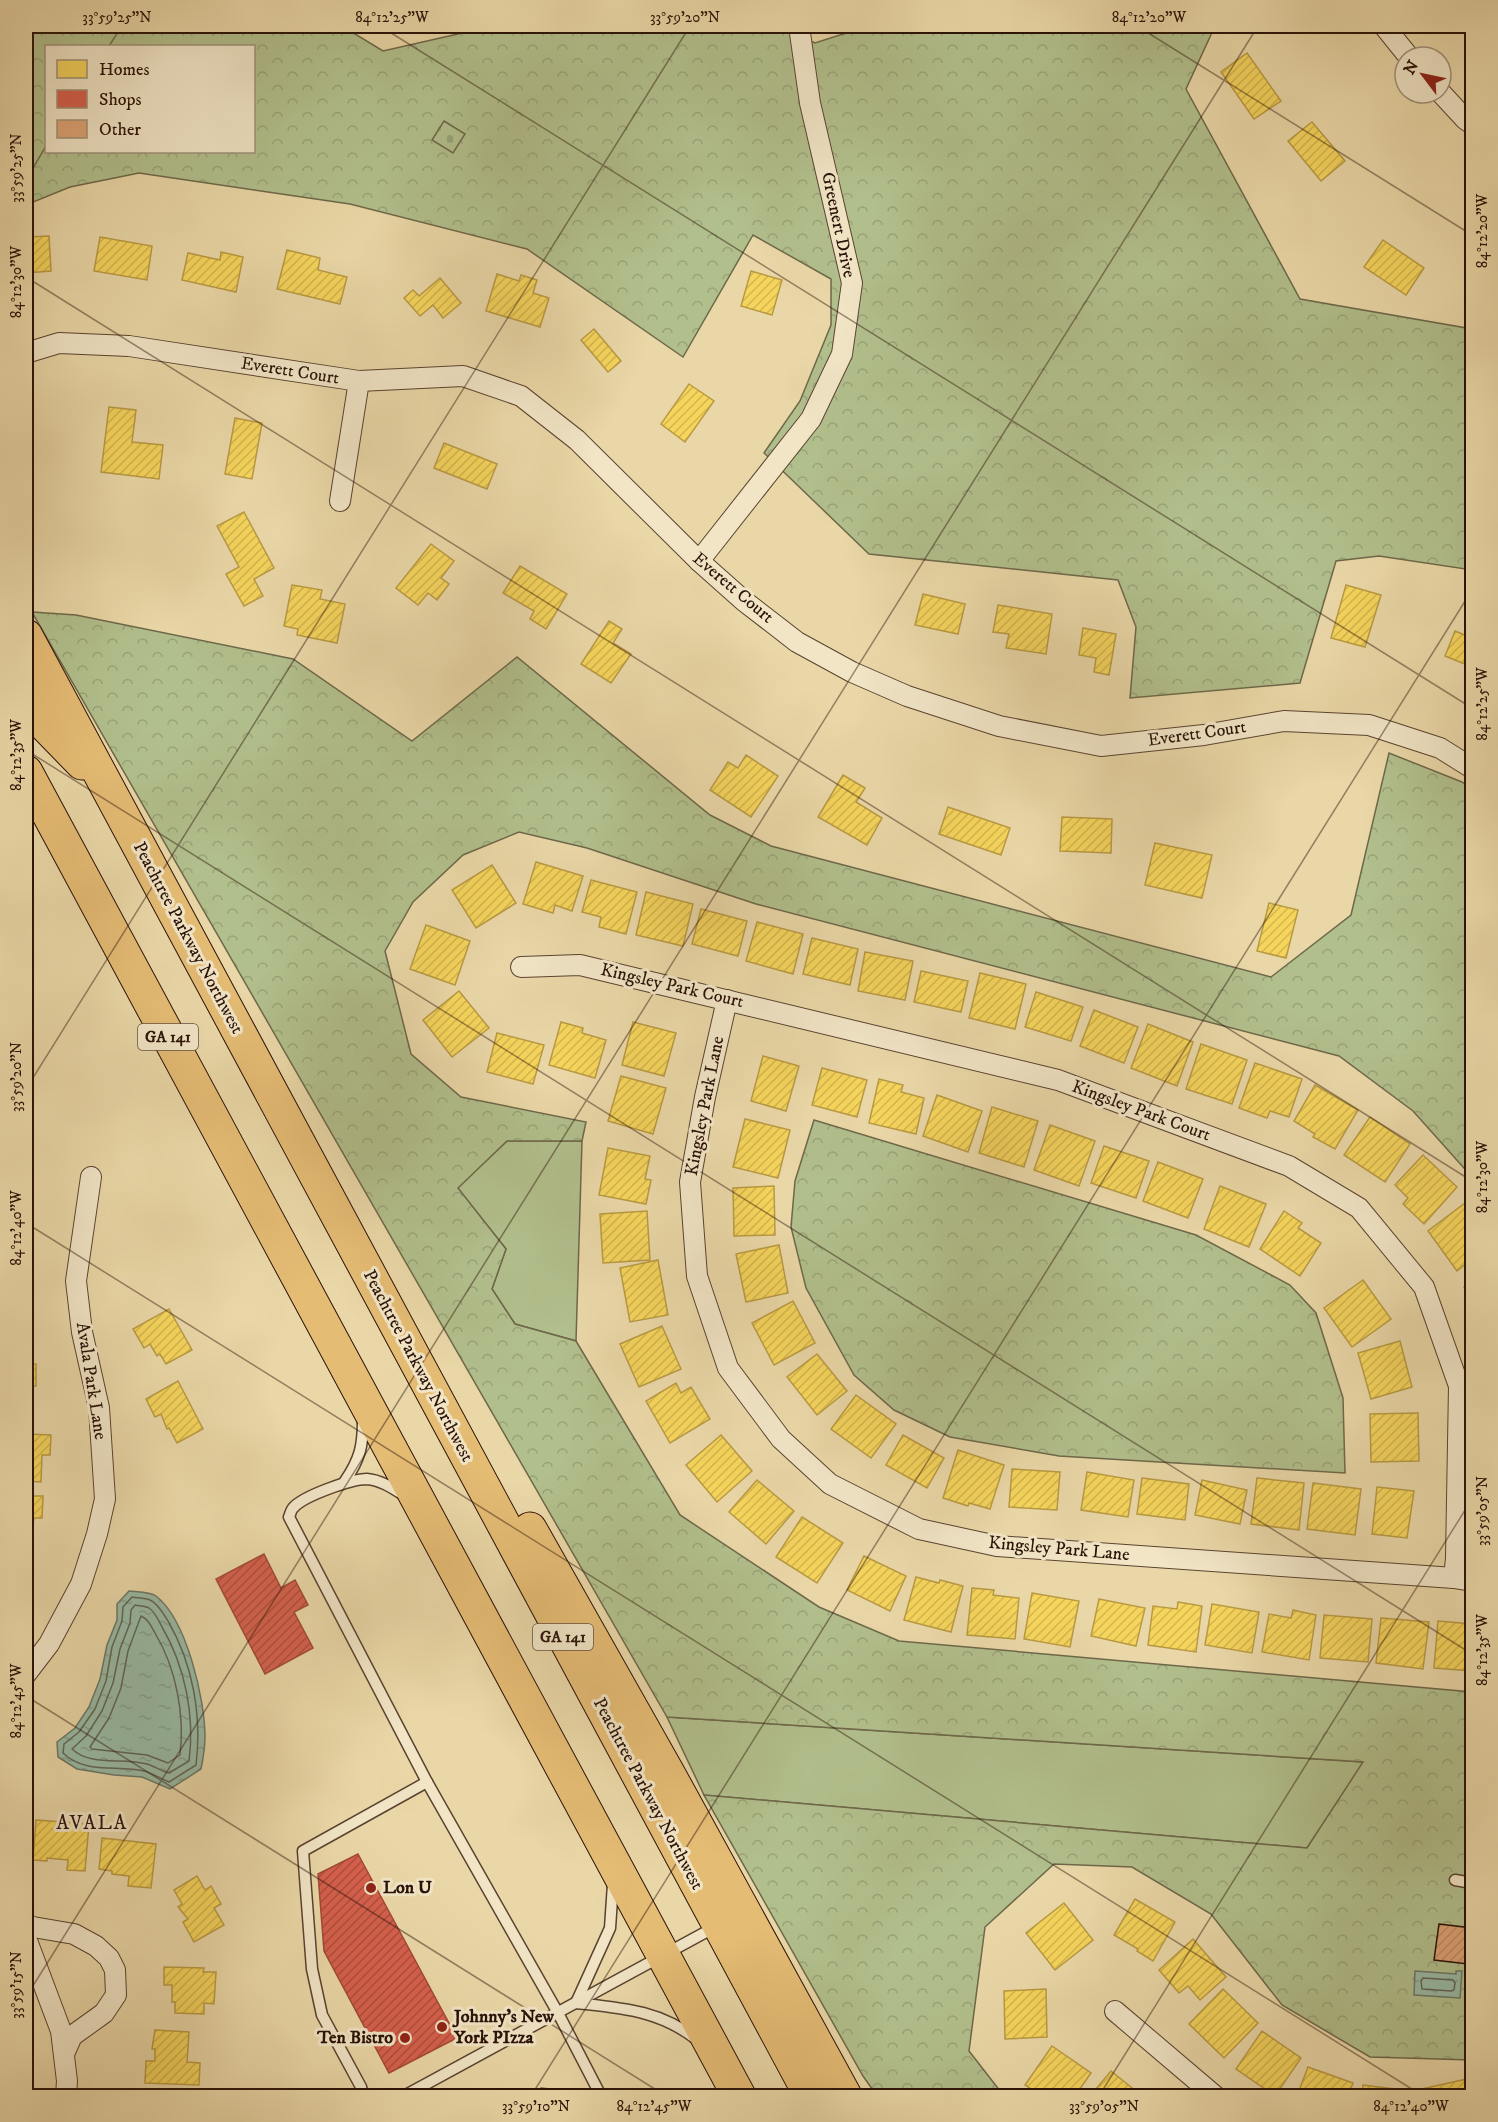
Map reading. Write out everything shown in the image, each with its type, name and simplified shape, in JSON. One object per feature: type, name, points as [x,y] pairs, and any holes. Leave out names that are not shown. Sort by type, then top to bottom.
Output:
[{"type":"highway","name":"Peachtree Parkway Northwest","points":[[26,636],[811,2097]]},
{"type":"highway","points":[[26,699],[69,751],[106,784]]},
{"type":"highway","name":"GA 141","points":[[26,772],[739,2097]]},
{"type":"highway","points":[[409,1349],[454,1402],[502,1480],[663,1763],[845,2097]]},
{"type":"street","name":"Greenert Drive","points":[[699,561],[811,419],[842,354],[852,283],[810,103],[799,26]]},
{"type":"street","points":[[1384,26],[1399,45]]},
{"type":"street","points":[[1452,105],[1473,124]]},
{"type":"street","name":"Everett Court","points":[[26,353],[59,343],[129,346],[359,381],[463,376],[521,396],[577,440],[699,561],[744,601],[797,642],[852,672],[907,696],[999,726],[1101,746],[1204,735],[1284,721],[1369,724],[1440,748],[1473,768]]},
{"type":"street","points":[[340,501],[359,381]]},
{"type":"street","name":"Kingsley Park Court","points":[[521,967],[580,965],[1058,1080],[1289,1166],[1359,1208],[1424,1287],[1459,1386],[1456,1558],[1463,1579]]},
{"type":"street","name":"Kingsley Park Lane","points":[[727,999],[705,1097],[690,1182],[697,1276],[728,1368],[781,1438],[830,1484],[919,1529],[997,1546],[1463,1579]]},
{"type":"street","name":"Avala Park Lane","points":[[26,1674],[49,1644],[81,1584],[97,1534],[105,1499],[99,1408],[82,1332],[76,1281],[91,1177]]},
{"type":"street","points":[[26,1924],[74,1934],[96,1946],[109,1958],[115,1970],[116,1995],[105,2013],[72,2036],[64,2054]]},
{"type":"street","points":[[26,1938],[61,2031],[67,2081],[66,2097]]},
{"type":"street","points":[[1115,2011],[1215,2097]]},
{"type":"lane","points":[[345,1481],[356,1464],[363,1444],[362,1395]]},
{"type":"lane","points":[[420,1506],[375,1480],[366,1479],[345,1481],[301,1502],[292,1509],[289,1517],[427,1782],[558,2013],[601,2097]]},
{"type":"lane","points":[[363,2097],[361,2086],[322,2015],[312,1969],[303,1851],[427,1782]]},
{"type":"lane","points":[[576,2003],[610,1928],[614,1897],[612,1863]]},
{"type":"lane","points":[[1455,1880],[1473,1882]]},
{"type":"lane","points":[[404,2097],[718,1925]]},
{"type":"lane","points":[[576,2003],[646,2012],[678,2026],[720,2060]]},
{"type":"green space","points":[[26,26],[342,26],[383,51],[471,31],[475,26],[777,26],[815,43],[868,26],[1215,26],[1186,89],[1300,299],[1472,329],[1472,570],[1379,556],[1336,561],[1300,683],[1130,698],[1136,627],[1118,580],[869,554],[764,453],[800,401],[831,325],[831,279],[753,235],[683,357],[527,249],[350,204],[139,173],[70,187],[26,205]]},
{"type":"green space","points":[[444,121],[465,134],[453,153],[432,140]]},
{"type":"green space","points":[[32,612],[76,615],[293,659],[412,741],[517,657],[710,815],[771,846],[1271,977],[1351,915],[1389,753],[1462,782],[1472,789],[1472,1177],[1413,1111],[1339,1056],[756,904],[587,848],[519,832],[463,855],[413,902],[385,951],[411,1054],[461,1097],[586,1122],[582,1141],[507,1141],[458,1188],[506,1249],[492,1289],[515,1324],[576,1341],[680,1515],[819,1607],[899,1641],[1472,1692],[1472,2060],[1370,2057],[1282,2005],[1211,1914],[1132,1867],[1054,1864],[985,1927],[969,2051],[1004,2096],[877,2096],[863,2076],[704,1795],[1307,1848],[1363,1762],[667,1717]]},
{"type":"green space","points":[[814,1120],[1196,1235],[1290,1285],[1316,1313],[1343,1398],[1345,1473],[1059,1456],[950,1437],[894,1410],[854,1375],[806,1288],[791,1227],[795,1181]]},
{"type":"green space","points":[[507,1141],[582,1141],[576,1341],[515,1324],[492,1289],[506,1249],[457,1188]]},
{"type":"green space","points":[[667,1717],[1364,1762],[1307,1848],[704,1795]]},
{"type":"green space","points":[[541,2088],[568,2091],[577,2096],[528,2096]]},
{"type":"water","points":[[129,1591],[156,1596],[167,1607],[185,1641],[198,1682],[205,1737],[201,1769],[170,1789],[142,1777],[77,1769],[58,1757],[57,1742],[75,1728],[89,1707],[100,1679],[107,1645],[117,1620],[117,1604]]},
{"type":"water","points":[[1415,1971],[1456,1974],[1456,1971],[1462,1971],[1460,1998],[1414,1995]]},
{"type":"building: Homes","points":[[1247,53],[1281,101],[1254,119],[1221,72]]},
{"type":"building: Homes","points":[[1312,122],[1345,161],[1321,181],[1288,141]]},
{"type":"building: Homes","points":[[49,236],[51,271],[26,273],[26,237]]},
{"type":"building: Homes","points":[[100,237],[152,246],[147,280],[94,271]]},
{"type":"building: Homes","points":[[1383,240],[1424,268],[1406,295],[1364,267]]},
{"type":"building: Homes","points":[[287,250],[320,258],[318,270],[347,277],[340,304],[277,289]]},
{"type":"building: Homes","points":[[221,252],[243,257],[236,292],[182,280],[188,253],[220,260]]},
{"type":"building: Homes","points":[[751,271],[782,280],[772,315],[741,306]]},
{"type":"building: Homes","points":[[497,274],[519,281],[521,275],[537,280],[533,293],[549,298],[540,327],[486,311]]},
{"type":"building: Homes","points":[[440,278],[461,303],[443,318],[433,305],[420,316],[404,298],[413,290],[419,296]]},
{"type":"building: Homes","points":[[594,329],[621,361],[608,372],[581,340]]},
{"type":"building: Homes","points":[[689,384],[714,401],[685,442],[661,424]]},
{"type":"building: Homes","points":[[109,407],[136,410],[132,442],[163,445],[159,479],[101,472]]},
{"type":"building: Homes","points":[[235,418],[262,423],[252,479],[225,474]]},
{"type":"building: Homes","points":[[444,443],[497,464],[487,489],[434,468]]},
{"type":"building: Homes","points":[[244,512],[274,568],[254,579],[263,596],[244,606],[226,574],[239,567],[217,526]]},
{"type":"building: Homes","points":[[431,544],[454,561],[441,578],[449,584],[437,600],[428,593],[418,605],[396,588]]},
{"type":"building: Homes","points":[[520,566],[567,594],[546,629],[530,619],[534,611],[503,593]]},
{"type":"building: Homes","points":[[292,585],[322,590],[320,599],[345,604],[337,643],[297,635],[298,629],[284,626]]},
{"type":"building: Homes","points":[[1346,585],[1381,595],[1365,647],[1331,638]]},
{"type":"building: Homes","points":[[923,594],[965,604],[958,634],[915,625]]},
{"type":"building: Homes","points":[[998,605],[1052,614],[1046,654],[1006,648],[1009,634],[993,632]]},
{"type":"building: Homes","points":[[609,621],[622,629],[613,643],[631,654],[611,683],[581,664]]},
{"type":"building: Homes","points":[[1083,628],[1116,634],[1109,675],[1094,672],[1096,658],[1079,655]]},
{"type":"building: Homes","points":[[1455,631],[1472,638],[1472,667],[1445,656]]},
{"type":"building: Homes","points":[[746,755],[778,776],[751,817],[710,790],[728,762],[738,768]]},
{"type":"building: Homes","points":[[843,775],[865,788],[856,802],[882,818],[867,845],[818,817]]},
{"type":"building: Homes","points":[[948,807],[1010,828],[1001,855],[939,834]]},
{"type":"building: Homes","points":[[1062,817],[1112,819],[1111,853],[1060,851]]},
{"type":"building: Homes","points":[[1155,843],[1212,855],[1202,898],[1145,885]]},
{"type":"building: Homes","points":[[536,862],[583,876],[572,911],[555,905],[553,913],[523,904]]},
{"type":"building: Homes","points":[[492,865],[516,903],[476,928],[452,890]]},
{"type":"building: Homes","points":[[591,880],[637,892],[626,934],[599,927],[601,917],[582,912]]},
{"type":"building: Homes","points":[[646,892],[693,904],[683,946],[636,935]]},
{"type":"building: Homes","points":[[1269,903],[1298,910],[1286,958],[1257,951]]},
{"type":"building: Homes","points":[[701,909],[747,921],[738,956],[692,944]]},
{"type":"building: Homes","points":[[757,922],[803,934],[793,974],[746,961]]},
{"type":"building: Homes","points":[[426,925],[470,941],[455,985],[410,969]]},
{"type":"building: Homes","points":[[812,938],[858,949],[850,985],[803,974]]},
{"type":"building: Homes","points":[[865,952],[913,961],[905,1000],[858,991]]},
{"type":"building: Homes","points":[[921,971],[968,981],[961,1012],[914,1002]]},
{"type":"building: Homes","points":[[980,973],[1026,984],[1015,1029],[969,1018]]},
{"type":"building: Homes","points":[[459,991],[489,1028],[452,1057],[423,1020]]},
{"type":"building: Homes","points":[[1036,992],[1083,1007],[1071,1041],[1025,1027]]},
{"type":"building: Homes","points":[[1094,1010],[1138,1027],[1124,1063],[1080,1046]]},
{"type":"building: Homes","points":[[561,1022],[583,1028],[582,1033],[606,1040],[595,1078],[549,1065]]},
{"type":"building: Homes","points":[[633,1022],[676,1033],[664,1076],[622,1065]]},
{"type":"building: Homes","points":[[1148,1024],[1193,1042],[1177,1086],[1131,1068]]},
{"type":"building: Homes","points":[[497,1033],[544,1045],[533,1084],[487,1072]]},
{"type":"building: Homes","points":[[1201,1044],[1247,1060],[1232,1104],[1186,1089]]},
{"type":"building: Homes","points":[[763,1056],[799,1066],[786,1111],[751,1101]]},
{"type":"building: Homes","points":[[1255,1063],[1302,1079],[1289,1117],[1270,1111],[1267,1118],[1239,1108]]},
{"type":"building: Homes","points":[[822,1068],[867,1080],[857,1117],[812,1105]]},
{"type":"building: Homes","points":[[621,1076],[666,1088],[653,1134],[608,1121]]},
{"type":"building: Homes","points":[[879,1079],[903,1085],[901,1092],[924,1098],[916,1134],[869,1123]]},
{"type":"building: Homes","points":[[1315,1085],[1358,1110],[1335,1149],[1313,1137],[1315,1134],[1294,1121]]},
{"type":"building: Homes","points":[[937,1095],[982,1111],[968,1152],[923,1136]]},
{"type":"building: Homes","points":[[992,1107],[1038,1121],[1024,1167],[979,1153]]},
{"type":"building: Homes","points":[[1370,1117],[1410,1144],[1385,1182],[1344,1155]]},
{"type":"building: Homes","points":[[745,1119],[790,1130],[778,1178],[733,1167]]},
{"type":"building: Homes","points":[[1050,1125],[1095,1141],[1079,1186],[1034,1170]]},
{"type":"building: Homes","points":[[1104,1146],[1149,1161],[1136,1198],[1091,1183]]},
{"type":"building: Homes","points":[[608,1148],[650,1156],[645,1179],[651,1180],[646,1204],[599,1195]]},
{"type":"building: Homes","points":[[1423,1155],[1457,1187],[1424,1224],[1403,1204],[1408,1198],[1395,1185]]},
{"type":"building: Homes","points":[[1158,1162],[1203,1179],[1188,1218],[1143,1201]]},
{"type":"building: Homes","points":[[774,1186],[775,1235],[734,1236],[733,1188]]},
{"type":"building: Homes","points":[[1220,1186],[1266,1204],[1249,1247],[1204,1229]]},
{"type":"building: Homes","points":[[1465,1203],[1472,1214],[1472,1259],[1457,1271],[1428,1231]]},
{"type":"building: Homes","points":[[647,1211],[650,1260],[603,1263],[600,1214]]},
{"type":"building: Homes","points":[[1284,1211],[1302,1223],[1298,1228],[1321,1243],[1300,1276],[1260,1249]]},
{"type":"building: Homes","points":[[779,1245],[788,1293],[746,1302],[736,1254]]},
{"type":"building: Homes","points":[[658,1260],[668,1315],[630,1322],[620,1268]]},
{"type":"building: Homes","points":[[1363,1280],[1391,1319],[1352,1347],[1324,1308]]},
{"type":"building: Homes","points":[[1472,1283],[1472,1305],[1464,1287]]},
{"type":"building: Homes","points":[[793,1301],[815,1343],[774,1365],[752,1323]]},
{"type":"building: Homes","points":[[169,1309],[192,1350],[166,1364],[160,1354],[157,1356],[150,1344],[144,1348],[133,1329]]},
{"type":"building: Homes","points":[[662,1326],[681,1369],[639,1387],[620,1344]]},
{"type":"building: Homes","points":[[1400,1341],[1412,1387],[1371,1399],[1358,1353]]},
{"type":"building: Homes","points":[[817,1354],[847,1391],[817,1415],[787,1377]]},
{"type":"building: Homes","points":[[26,1364],[36,1364],[36,1386],[27,1386],[27,1405]]},
{"type":"building: Homes","points":[[178,1381],[203,1429],[177,1443],[169,1428],[167,1429],[161,1414],[155,1417],[146,1399]]},
{"type":"building: Homes","points":[[676,1383],[681,1393],[691,1387],[710,1419],[670,1443],[646,1401]]},
{"type":"building: Homes","points":[[856,1395],[896,1424],[871,1458],[831,1429]]},
{"type":"building: Homes","points":[[1418,1413],[1419,1461],[1371,1462],[1370,1414]]},
{"type":"building: Homes","points":[[26,1434],[51,1435],[50,1455],[42,1455],[41,1482],[26,1481]]},
{"type":"building: Homes","points":[[721,1435],[752,1471],[717,1502],[686,1465]]},
{"type":"building: Homes","points":[[903,1435],[944,1458],[927,1488],[886,1465]]},
{"type":"building: Homes","points":[[958,1450],[1004,1465],[990,1509],[969,1503],[968,1506],[943,1498]]},
{"type":"building: Homes","points":[[1012,1469],[1060,1472],[1057,1510],[1009,1507]]},
{"type":"building: Homes","points":[[1087,1472],[1134,1480],[1128,1517],[1081,1510]]},
{"type":"building: Homes","points":[[1142,1478],[1189,1484],[1185,1520],[1137,1514]]},
{"type":"building: Homes","points":[[1257,1478],[1304,1483],[1299,1530],[1251,1524]]},
{"type":"building: Homes","points":[[757,1480],[794,1511],[766,1544],[729,1512]]},
{"type":"building: Homes","points":[[1202,1480],[1247,1490],[1240,1524],[1195,1515]]},
{"type":"building: Homes","points":[[1313,1483],[1361,1489],[1355,1535],[1307,1529]]},
{"type":"building: Homes","points":[[1377,1487],[1414,1491],[1407,1538],[1372,1534]]},
{"type":"building: Homes","points":[[26,1496],[43,1496],[42,1518],[34,1518],[30,1543],[26,1543]]},
{"type":"building: Homes","points":[[802,1517],[843,1543],[817,1583],[776,1557]]},
{"type":"building: Homes","points":[[864,1556],[906,1576],[890,1611],[847,1590]]},
{"type":"building: Homes","points":[[916,1577],[963,1586],[951,1632],[904,1620]]},
{"type":"building: Homes","points":[[972,1588],[994,1590],[993,1595],[1019,1598],[1015,1639],[967,1635]]},
{"type":"building: Homes","points":[[1032,1593],[1079,1601],[1070,1647],[1024,1639]]},
{"type":"building: Homes","points":[[1099,1599],[1145,1608],[1136,1646],[1091,1636]]},
{"type":"building: Homes","points":[[1178,1602],[1202,1606],[1196,1652],[1148,1645],[1153,1606],[1177,1609]]},
{"type":"building: Homes","points":[[1212,1604],[1259,1612],[1252,1653],[1205,1645]]},
{"type":"building: Homes","points":[[1293,1610],[1316,1615],[1309,1660],[1262,1652],[1269,1614],[1291,1618]]},
{"type":"building: Homes","points":[[1324,1615],[1372,1619],[1368,1662],[1320,1658]]},
{"type":"building: Homes","points":[[1381,1618],[1429,1622],[1423,1669],[1376,1663]]},
{"type":"building: Homes","points":[[1438,1621],[1472,1624],[1472,1671],[1434,1668]]},
{"type":"building: Homes","points":[[36,1820],[89,1824],[85,1871],[67,1870],[68,1860],[47,1858],[47,1861],[33,1860]]},
{"type":"building: Homes","points":[[102,1838],[156,1844],[151,1888],[128,1886],[129,1876],[112,1874],[112,1871],[99,1869]]},
{"type":"building: Homes","points":[[197,1876],[205,1890],[211,1886],[221,1904],[214,1908],[224,1925],[194,1942],[183,1922],[188,1919],[178,1907],[182,1904],[174,1890]]},
{"type":"building: Homes","points":[[1135,1899],[1175,1922],[1153,1961],[1114,1935]]},
{"type":"building: Homes","points":[[1064,1903],[1093,1940],[1055,1970],[1026,1933]]},
{"type":"building: Homes","points":[[1193,1939],[1226,1977],[1200,2000],[1188,1986],[1179,1993],[1159,1970]]},
{"type":"building: Homes","points":[[164,1967],[204,1968],[203,1972],[216,1972],[214,2004],[204,2003],[204,2014],[175,2013],[175,2002],[172,2002],[172,1985],[164,1985]]},
{"type":"building: Homes","points":[[1046,1989],[1047,2037],[1005,2039],[1004,1991]]},
{"type":"building: Homes","points":[[1223,1989],[1258,2023],[1224,2058],[1189,2024]]},
{"type":"building: Homes","points":[[155,2030],[189,2032],[187,2062],[200,2063],[199,2085],[145,2083],[146,2061],[155,2061],[155,2049],[152,2049]]},
{"type":"building: Homes","points":[[1262,2031],[1301,2058],[1275,2096],[1236,2069]]},
{"type":"building: Homes","points":[[1052,2046],[1091,2073],[1075,2096],[1042,2096],[1025,2085]]},
{"type":"building: Homes","points":[[1308,2067],[1353,2083],[1348,2096],[1297,2096]]},
{"type":"building: Homes","points":[[1111,2071],[1142,2096],[1090,2096]]},
{"type":"building: Homes","points":[[1467,2079],[1471,2096],[1422,2096],[1421,2089]]},
{"type":"building: Homes","points":[[1363,2085],[1410,2091],[1409,2096],[1362,2096]]},
{"type":"building: Homes","points":[[127,2093],[166,2094],[166,2096],[127,2096]]},
{"type":"building: Shops","points":[[264,1554],[281,1588],[295,1580],[308,1605],[294,1612],[313,1648],[265,1674],[216,1579]]},
{"type":"building: Shops","points":[[358,1854],[457,2038],[389,2073],[324,1951],[318,1874]]},
{"type":"building: Other","points":[[1439,1924],[1472,1928],[1468,1964],[1434,1960]]},
{"type":"place","name":"Lon U","points":[[371,1888]]},
{"type":"place","name":"Johnny's New York PIzza","points":[[442,2027]]},
{"type":"place","name":"Ten Bistro","points":[[405,2038]]},
{"type":"district","name":"AVALA","points":[[92,1823]]}]
